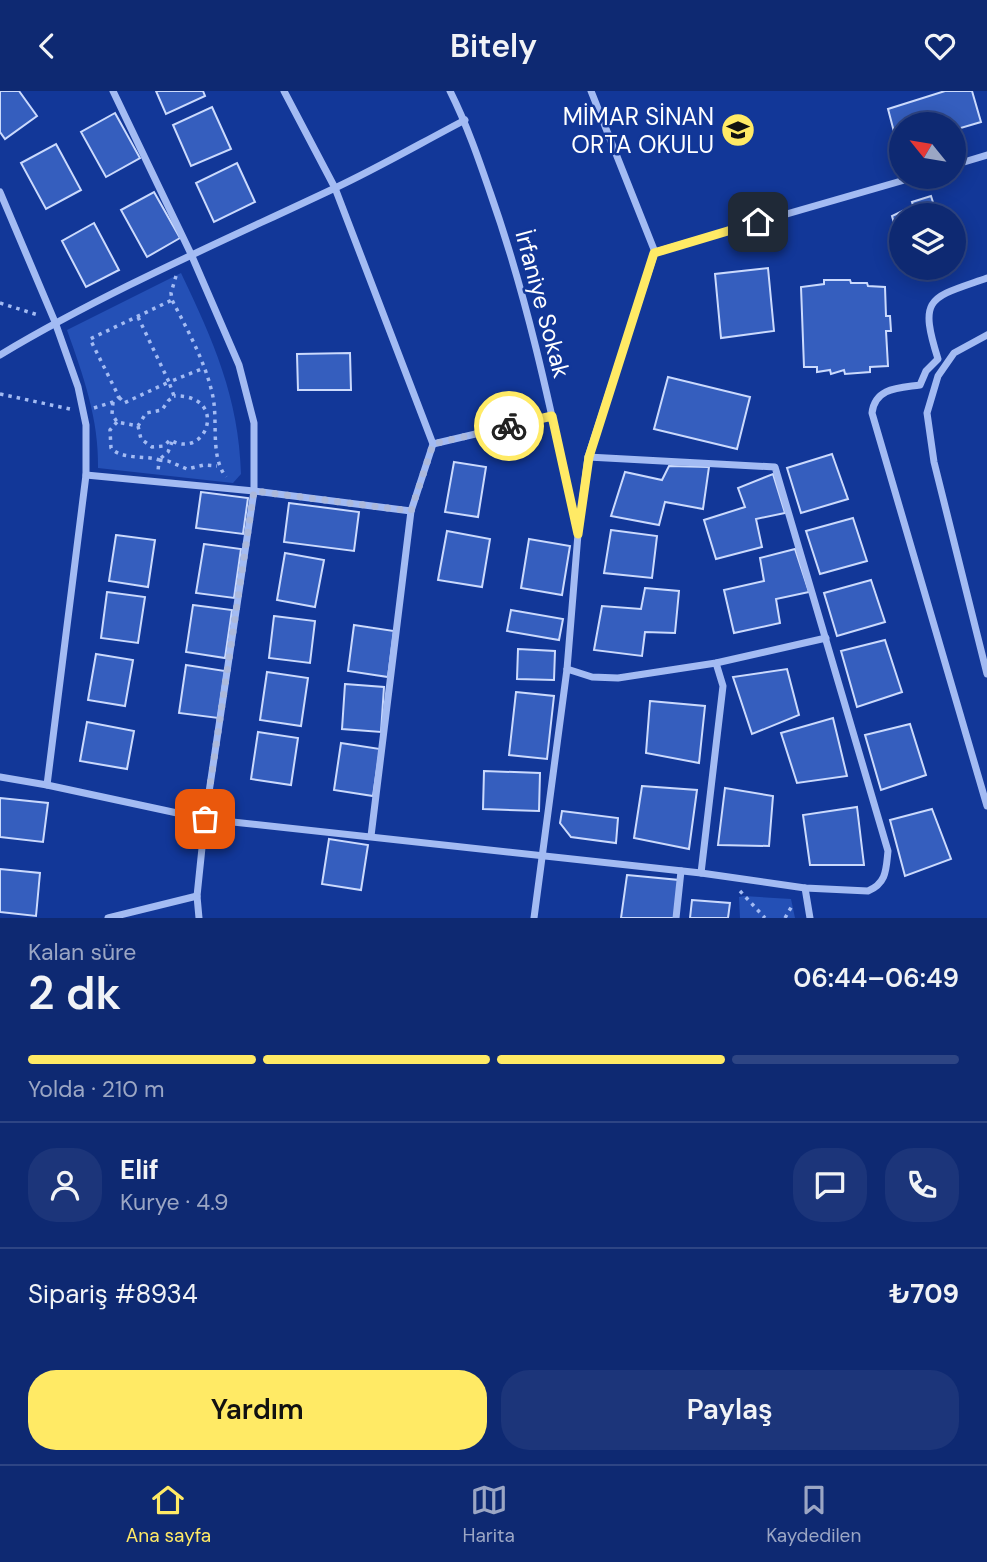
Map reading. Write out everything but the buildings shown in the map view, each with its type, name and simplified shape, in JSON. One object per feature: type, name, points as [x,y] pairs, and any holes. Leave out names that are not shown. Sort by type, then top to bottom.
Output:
[{"type":"street","points":[[113,91],[191,254],[239,365],[254,423],[254,491],[205,819],[197,896],[199,918]]},
{"type":"street","points":[[284,91],[335,188],[433,444],[411,511],[371,836]]},
{"type":"street","name":"İrfaniye Sokak","points":[[450,91],[464,120],[513,257],[578,534]]},
{"type":"street","points":[[534,918],[567,669],[578,534],[589,457],[654,253],[591,91]]},
{"type":"street","points":[[0,355],[55,322],[191,254],[335,188],[464,120]]},
{"type":"street","points":[[966,161],[987,155]]},
{"type":"street","points":[[654,253],[889,185]]},
{"type":"street","points":[[0,192],[55,322],[78,387],[86,425],[86,475],[47,785]]},
{"type":"street","points":[[987,278],[946,293],[935,300],[928,314],[928,328],[938,359],[926,371],[920,385],[881,394],[873,402],[872,413],[987,806]]},
{"type":"street","points":[[987,335],[954,353],[938,376],[927,413],[934,462],[987,674]]},
{"type":"street","points":[[433,444],[552,416]]},
{"type":"street","points":[[0,777],[205,819],[681,870],[805,888],[868,891],[877,887],[886,876],[888,851],[775,467],[589,457]]},
{"type":"street","points":[[86,475],[254,491],[411,511]]},
{"type":"street","points":[[567,669],[592,677],[618,678],[716,663],[826,638]]},
{"type":"street","points":[[701,873],[723,686],[716,663]]},
{"type":"street","points":[[676,918],[681,870]]},
{"type":"street","points":[[805,888],[810,918]]},
{"type":"street","points":[[108,918],[197,896]]},
{"type":"path","points":[[181,259],[171,293],[204,368],[212,397],[217,466],[230,489]]},
{"type":"path","points":[[173,300],[90,339],[124,403],[204,368]]},
{"type":"path","points":[[0,303],[55,322]]},
{"type":"path","points":[[138,317],[174,396]]},
{"type":"path","points":[[0,394],[83,412],[113,402],[119,397]]},
{"type":"path","points":[[201,403],[208,415],[202,436],[188,445],[170,440],[159,448],[152,447],[141,439],[138,426],[146,414],[162,410],[174,396],[188,397],[201,403],[208,403],[212,397]]},
{"type":"path","points":[[113,402],[112,414],[117,422],[138,426]]},
{"type":"path","points":[[117,422],[110,430],[111,448],[116,453],[168,461],[187,469],[204,465],[217,466]]},
{"type":"path","points":[[156,482],[159,460],[168,452],[172,442]]},
{"type":"path","points":[[726,876],[765,918]]},
{"type":"path","points":[[785,918],[793,904]]},
{"type":"shaded area","points":[[181,273],[214,346],[230,395],[241,474],[233,483],[98,468],[93,415],[67,330]]},
{"type":"shaded area","points":[[739,897],[791,899],[795,918],[740,918]]},
{"type":"way so far","points":[[205,819],[254,491],[411,511],[433,444],[509,426]]},
{"type":"place","name":"MİMAR SİNAN ORTA OKULU","points":[[738,130]]},
{"type":"route","points":[[509,426],[552,416],[578,534],[589,457],[654,253],[758,222]]}]
